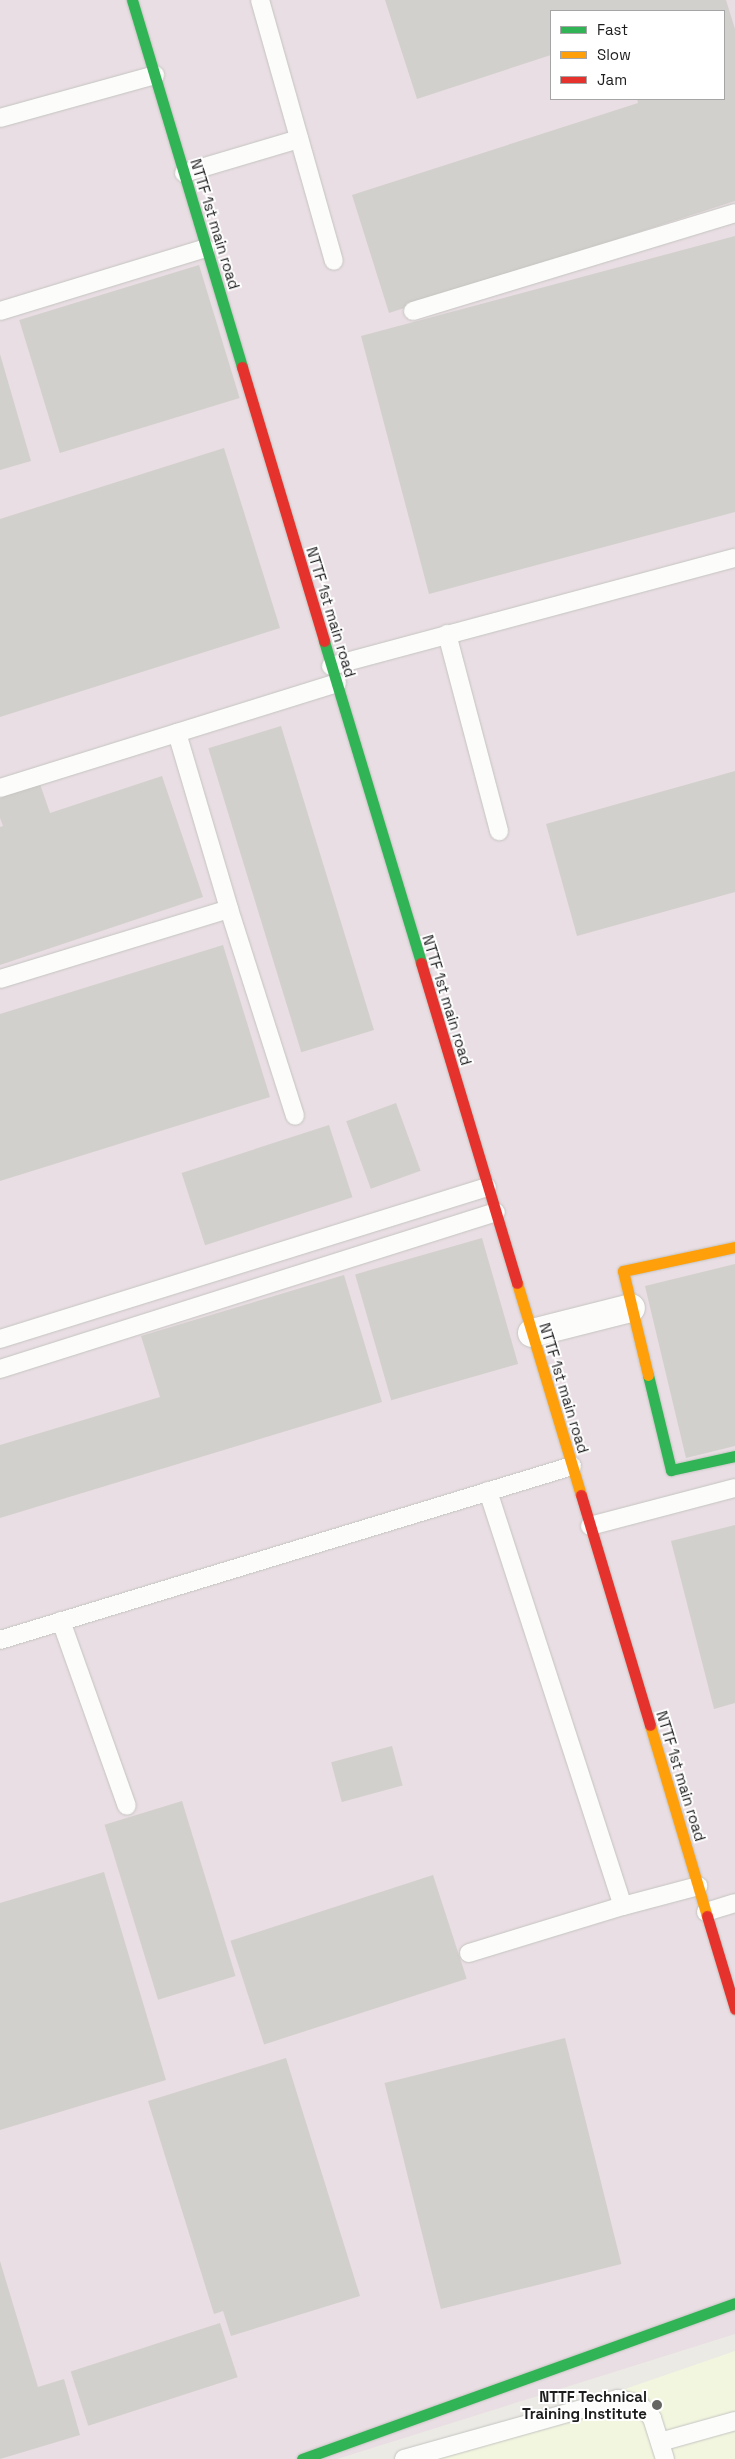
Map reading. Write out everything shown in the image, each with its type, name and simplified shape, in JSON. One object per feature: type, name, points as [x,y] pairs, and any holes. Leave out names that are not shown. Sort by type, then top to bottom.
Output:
[{"type":"street","name":"NTTF 1st main road","points":[[132,0],[735,2009]]},
{"type":"street","points":[[735,1247],[623,1271],[671,1470],[735,1456]]},
{"type":"street","points":[[532,1334],[631,1308]]},
{"type":"street","points":[[302,2459],[735,2303]]},
{"type":"lane","points":[[260,0],[334,261]]},
{"type":"lane","points":[[0,118],[155,75]]},
{"type":"lane","points":[[184,173],[299,139]]},
{"type":"lane","points":[[412,311],[735,213]]},
{"type":"lane","points":[[0,311],[206,248]]},
{"type":"lane","points":[[332,666],[735,558]]},
{"type":"lane","points":[[447,634],[499,831]]},
{"type":"lane","points":[[0,788],[337,683]]},
{"type":"lane","points":[[177,733],[229,909],[295,1116]]},
{"type":"lane","points":[[0,979],[229,909]]},
{"type":"lane","points":[[0,1339],[488,1187]]},
{"type":"lane","points":[[0,1369],[496,1212]]},
{"type":"lane","points":[[0,1640],[572,1466]]},
{"type":"lane","points":[[590,1526],[735,1488]]},
{"type":"lane","points":[[488,1491],[622,1906]]},
{"type":"lane","points":[[61,1621],[127,1806]]},
{"type":"lane","points":[[469,1953],[622,1906],[698,1886]]},
{"type":"lane","points":[[706,1912],[735,1903]]},
{"type":"lane","points":[[404,2459],[618,2398],[639,2404],[652,2418],[662,2451],[735,2421]]},
{"type":"shaded area","points":[[0,0],[735,0],[735,2334],[337,2459],[0,2459]]},
{"type":"shaded area","name":"NTTF Technical Training Institute","points":[[735,2351],[735,2459],[423,2459]]},
{"type":"building","points":[[385,0],[726,0],[735,29],[735,201],[389,313],[352,195],[638,103],[637,100],[725,100],[725,10],[550,10],[550,55],[417,99]]},
{"type":"building","points":[[735,236],[735,512],[429,594],[361,336]]},
{"type":"building","points":[[199,265],[240,398],[60,453],[19,320]]},
{"type":"building","points":[[0,354],[31,461],[0,470]]},
{"type":"building","points":[[224,448],[280,628],[0,717],[0,519]]},
{"type":"building","points":[[281,726],[374,1030],[301,1052],[208,748]]},
{"type":"building","points":[[735,771],[735,892],[577,936],[546,824]]},
{"type":"building","points":[[162,776],[203,897],[0,965],[0,827],[3,826],[0,818],[0,798],[40,784],[50,813]]},
{"type":"building","points":[[223,945],[270,1097],[0,1181],[0,1014]]},
{"type":"building","points":[[396,1103],[421,1171],[371,1189],[346,1121]]},
{"type":"building","points":[[329,1125],[352,1197],[205,1245],[182,1173]]},
{"type":"building","points":[[482,1238],[518,1364],[391,1400],[355,1274]]},
{"type":"building","points":[[735,1264],[735,1446],[686,1458],[645,1286]]},
{"type":"building","points":[[344,1275],[382,1402],[0,1518],[0,1445],[160,1397],[141,1336]]},
{"type":"building","points":[[735,1525],[735,1703],[714,1709],[671,1541]]},
{"type":"building","points":[[392,1746],[403,1786],[342,1802],[331,1762]]},
{"type":"building","points":[[182,1801],[236,1976],[158,2000],[105,1825]]},
{"type":"building","points":[[104,1872],[166,2080],[0,2130],[0,1903]]},
{"type":"building","points":[[433,1875],[467,1979],[264,2044],[230,1941]]},
{"type":"building","points":[[565,2038],[621,2264],[441,2309],[385,2083]]},
{"type":"building","points":[[286,2058],[360,2296],[231,2336],[223,2311],[214,2314],[148,2101]]},
{"type":"building","points":[[0,2261],[38,2387],[64,2379],[80,2435],[0,2459]]},
{"type":"building","points":[[220,2323],[238,2377],[88,2426],[71,2372]]},
{"type":"traffic: fast","points":[[132,0],[242,367]]},
{"type":"traffic: fast","points":[[324,641],[421,963]]},
{"type":"traffic: fast","points":[[648,1375],[671,1470],[735,1456]]},
{"type":"traffic: fast","points":[[302,2459],[735,2303]]},
{"type":"traffic: slow","points":[[648,1375],[623,1271],[735,1247]]},
{"type":"traffic: slow","points":[[517,1283],[581,1495]]},
{"type":"traffic: slow","points":[[650,1725],[707,1916]]},
{"type":"traffic: jam","points":[[242,367],[324,641]]},
{"type":"traffic: jam","points":[[421,963],[517,1283]]},
{"type":"traffic: jam","points":[[581,1495],[650,1725]]},
{"type":"traffic: jam","points":[[707,1916],[735,2009]]},
{"type":"place","name":"NTTF Technical Training Institute","points":[[657,2405]]}]
